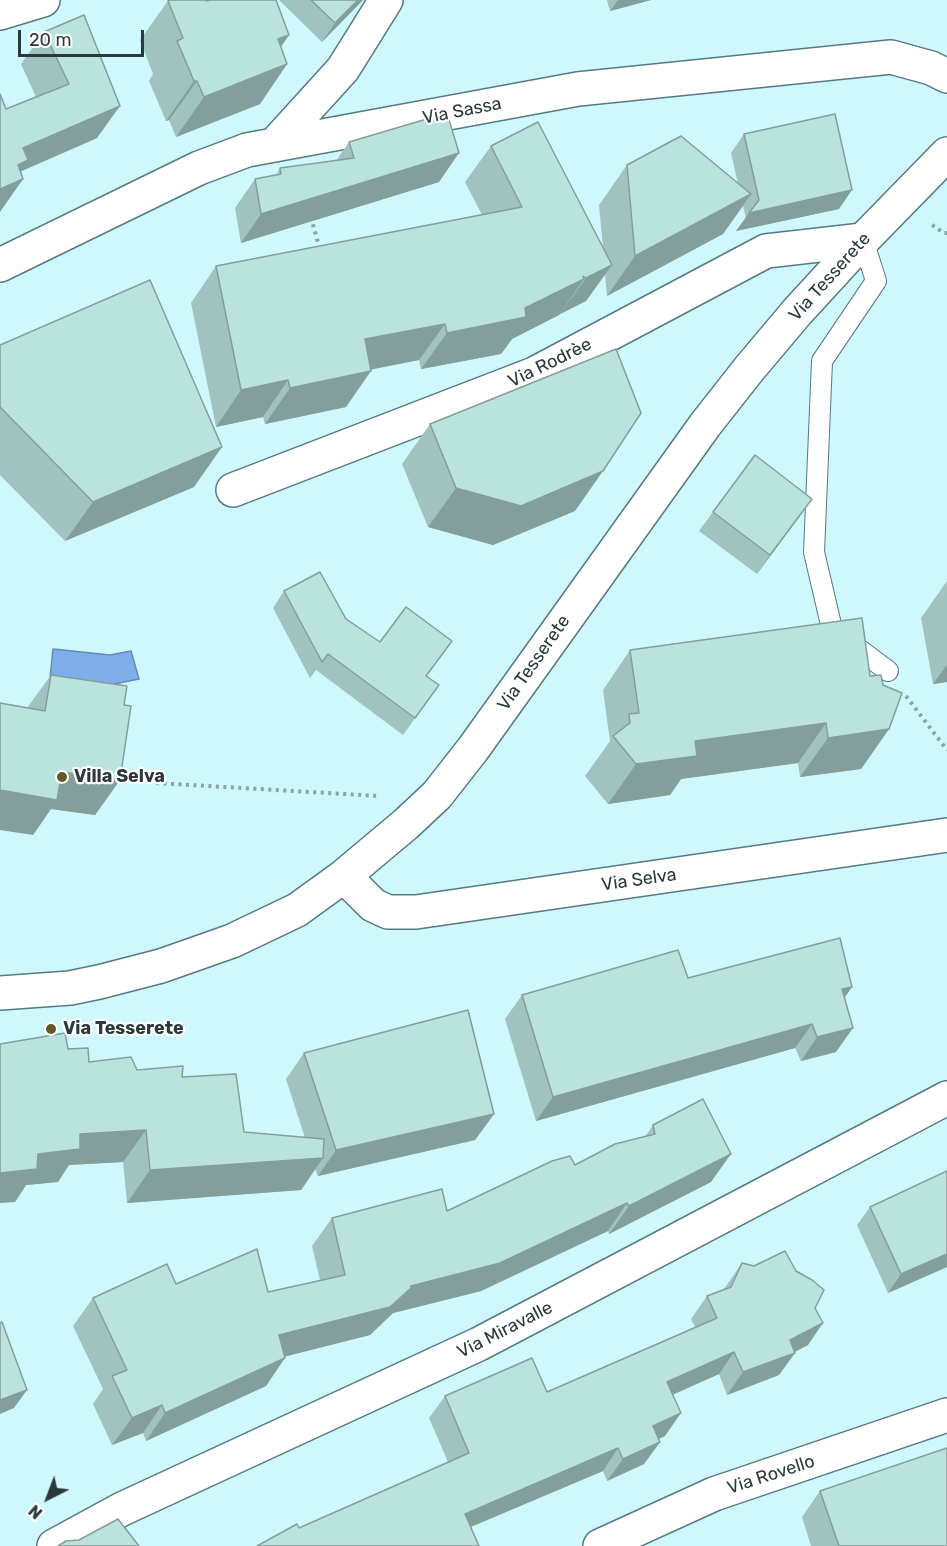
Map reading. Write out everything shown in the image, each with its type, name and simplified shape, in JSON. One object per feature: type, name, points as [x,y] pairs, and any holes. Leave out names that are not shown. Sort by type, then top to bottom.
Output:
[{"type":"street","points":[[0,13],[43,0]]},
{"type":"street","points":[[274,145],[343,69],[386,0]]},
{"type":"street","name":"Via Sassa","points":[[0,265],[199,168],[247,150],[578,89],[891,57],[931,68],[947,76]]},
{"type":"street","name":"Via Tesserete","points":[[0,993],[70,988],[99,982],[161,966],[232,941],[297,910],[344,876],[406,824],[437,795],[473,749],[705,425],[797,312],[947,154]]},
{"type":"street","name":"Via Rodrèe","points":[[233,490],[534,374],[766,250],[863,240]]},
{"type":"street","name":"Via Selva","points":[[344,876],[373,905],[388,912],[416,912],[947,835]]},
{"type":"street","name":"Via Miravalle","points":[[54,1546],[122,1509],[479,1344],[947,1098]]},
{"type":"street","name":"Via Rovello","points":[[600,1546],[714,1494],[947,1415]]},
{"type":"lane","points":[[863,240],[876,281],[822,362],[814,552],[832,629],[888,671]]},
{"type":"path","points":[[309,210],[321,256]]},
{"type":"path","points":[[888,671],[947,750]]},
{"type":"path","points":[[156,783],[389,796]]},
{"type":"water","points":[[53,649],[110,655],[131,651],[139,679],[109,685],[50,678]]},
{"type":"building","points":[[276,0],[289,35],[278,39],[287,64],[204,97],[197,81],[194,81],[177,41],[183,38],[168,1]]},
{"type":"building","points":[[311,0],[358,0],[335,23]]},
{"type":"building","points":[[84,15],[120,106],[23,148],[28,160],[18,165],[23,179],[0,189],[0,94],[6,109],[69,84],[44,32]]},
{"type":"building","points":[[447,113],[459,153],[261,214],[255,179],[281,174],[280,168],[354,158],[349,142]]},
{"type":"building","points":[[835,114],[852,190],[749,213],[759,200],[744,134]]},
{"type":"building","points":[[538,122],[612,265],[586,278],[583,276],[584,279],[525,308],[526,317],[447,333],[445,324],[365,339],[371,371],[290,388],[288,380],[241,390],[216,266],[522,207],[491,146]]},
{"type":"building","points":[[681,136],[751,194],[635,256],[627,165]]},
{"type":"building","points":[[150,280],[222,447],[93,502],[0,407],[0,345]]},
{"type":"building","points":[[616,349],[641,413],[603,471],[521,506],[456,488],[430,424]]},
{"type":"building","points":[[755,455],[812,499],[770,555],[713,512]]},
{"type":"building","points":[[320,572],[346,619],[380,642],[406,607],[452,641],[426,676],[439,685],[415,718],[328,654],[322,662],[284,591]]},
{"type":"building","points":[[862,618],[870,676],[881,675],[883,685],[902,693],[889,729],[828,738],[826,723],[695,741],[697,756],[636,764],[613,736],[630,723],[629,714],[639,713],[630,650]]},
{"type":"building","points":[[51,675],[127,686],[124,705],[131,706],[120,780],[62,772],[57,800],[0,790],[0,703],[45,711]]},
{"type":"building","points":[[840,938],[852,987],[842,989],[853,1028],[817,1037],[812,1024],[553,1097],[522,995],[678,950],[688,978]]},
{"type":"building","points":[[468,1010],[494,1114],[336,1150],[304,1053]]},
{"type":"building","points":[[65,1033],[68,1049],[88,1048],[89,1062],[131,1057],[137,1070],[183,1066],[182,1077],[236,1074],[244,1132],[324,1139],[323,1158],[150,1170],[146,1130],[80,1134],[80,1149],[38,1154],[37,1169],[0,1173],[0,1044]]},
{"type":"building","points":[[703,1099],[731,1154],[629,1206],[627,1203],[500,1263],[411,1286],[390,1307],[279,1335],[285,1358],[165,1413],[162,1405],[132,1418],[112,1376],[127,1370],[93,1298],[167,1264],[176,1284],[257,1249],[268,1292],[345,1275],[332,1218],[442,1189],[447,1211],[552,1161],[570,1156],[575,1165],[615,1144],[655,1134],[653,1125]]},
{"type":"building","points":[[947,1171],[947,1254],[901,1274],[870,1207]]},
{"type":"building","points":[[785,1251],[796,1271],[824,1290],[815,1308],[823,1323],[790,1340],[795,1353],[743,1372],[734,1352],[667,1382],[681,1413],[653,1426],[660,1442],[623,1459],[618,1448],[465,1514],[479,1546],[257,1546],[297,1524],[299,1528],[469,1453],[445,1396],[532,1358],[547,1392],[717,1318],[707,1296],[731,1287],[742,1263],[754,1266]]},
{"type":"building","points":[[2,1322],[27,1390],[0,1400],[0,1323]]},
{"type":"building","points":[[947,1448],[947,1546],[839,1546],[820,1491]]},
{"type":"building","points":[[118,1519],[139,1546],[58,1546],[66,1541],[79,1540]]},
{"type":"place","name":"Villa Selva","points":[[62,777]]},
{"type":"place","name":"Via Tesserete","points":[[51,1029]]}]
